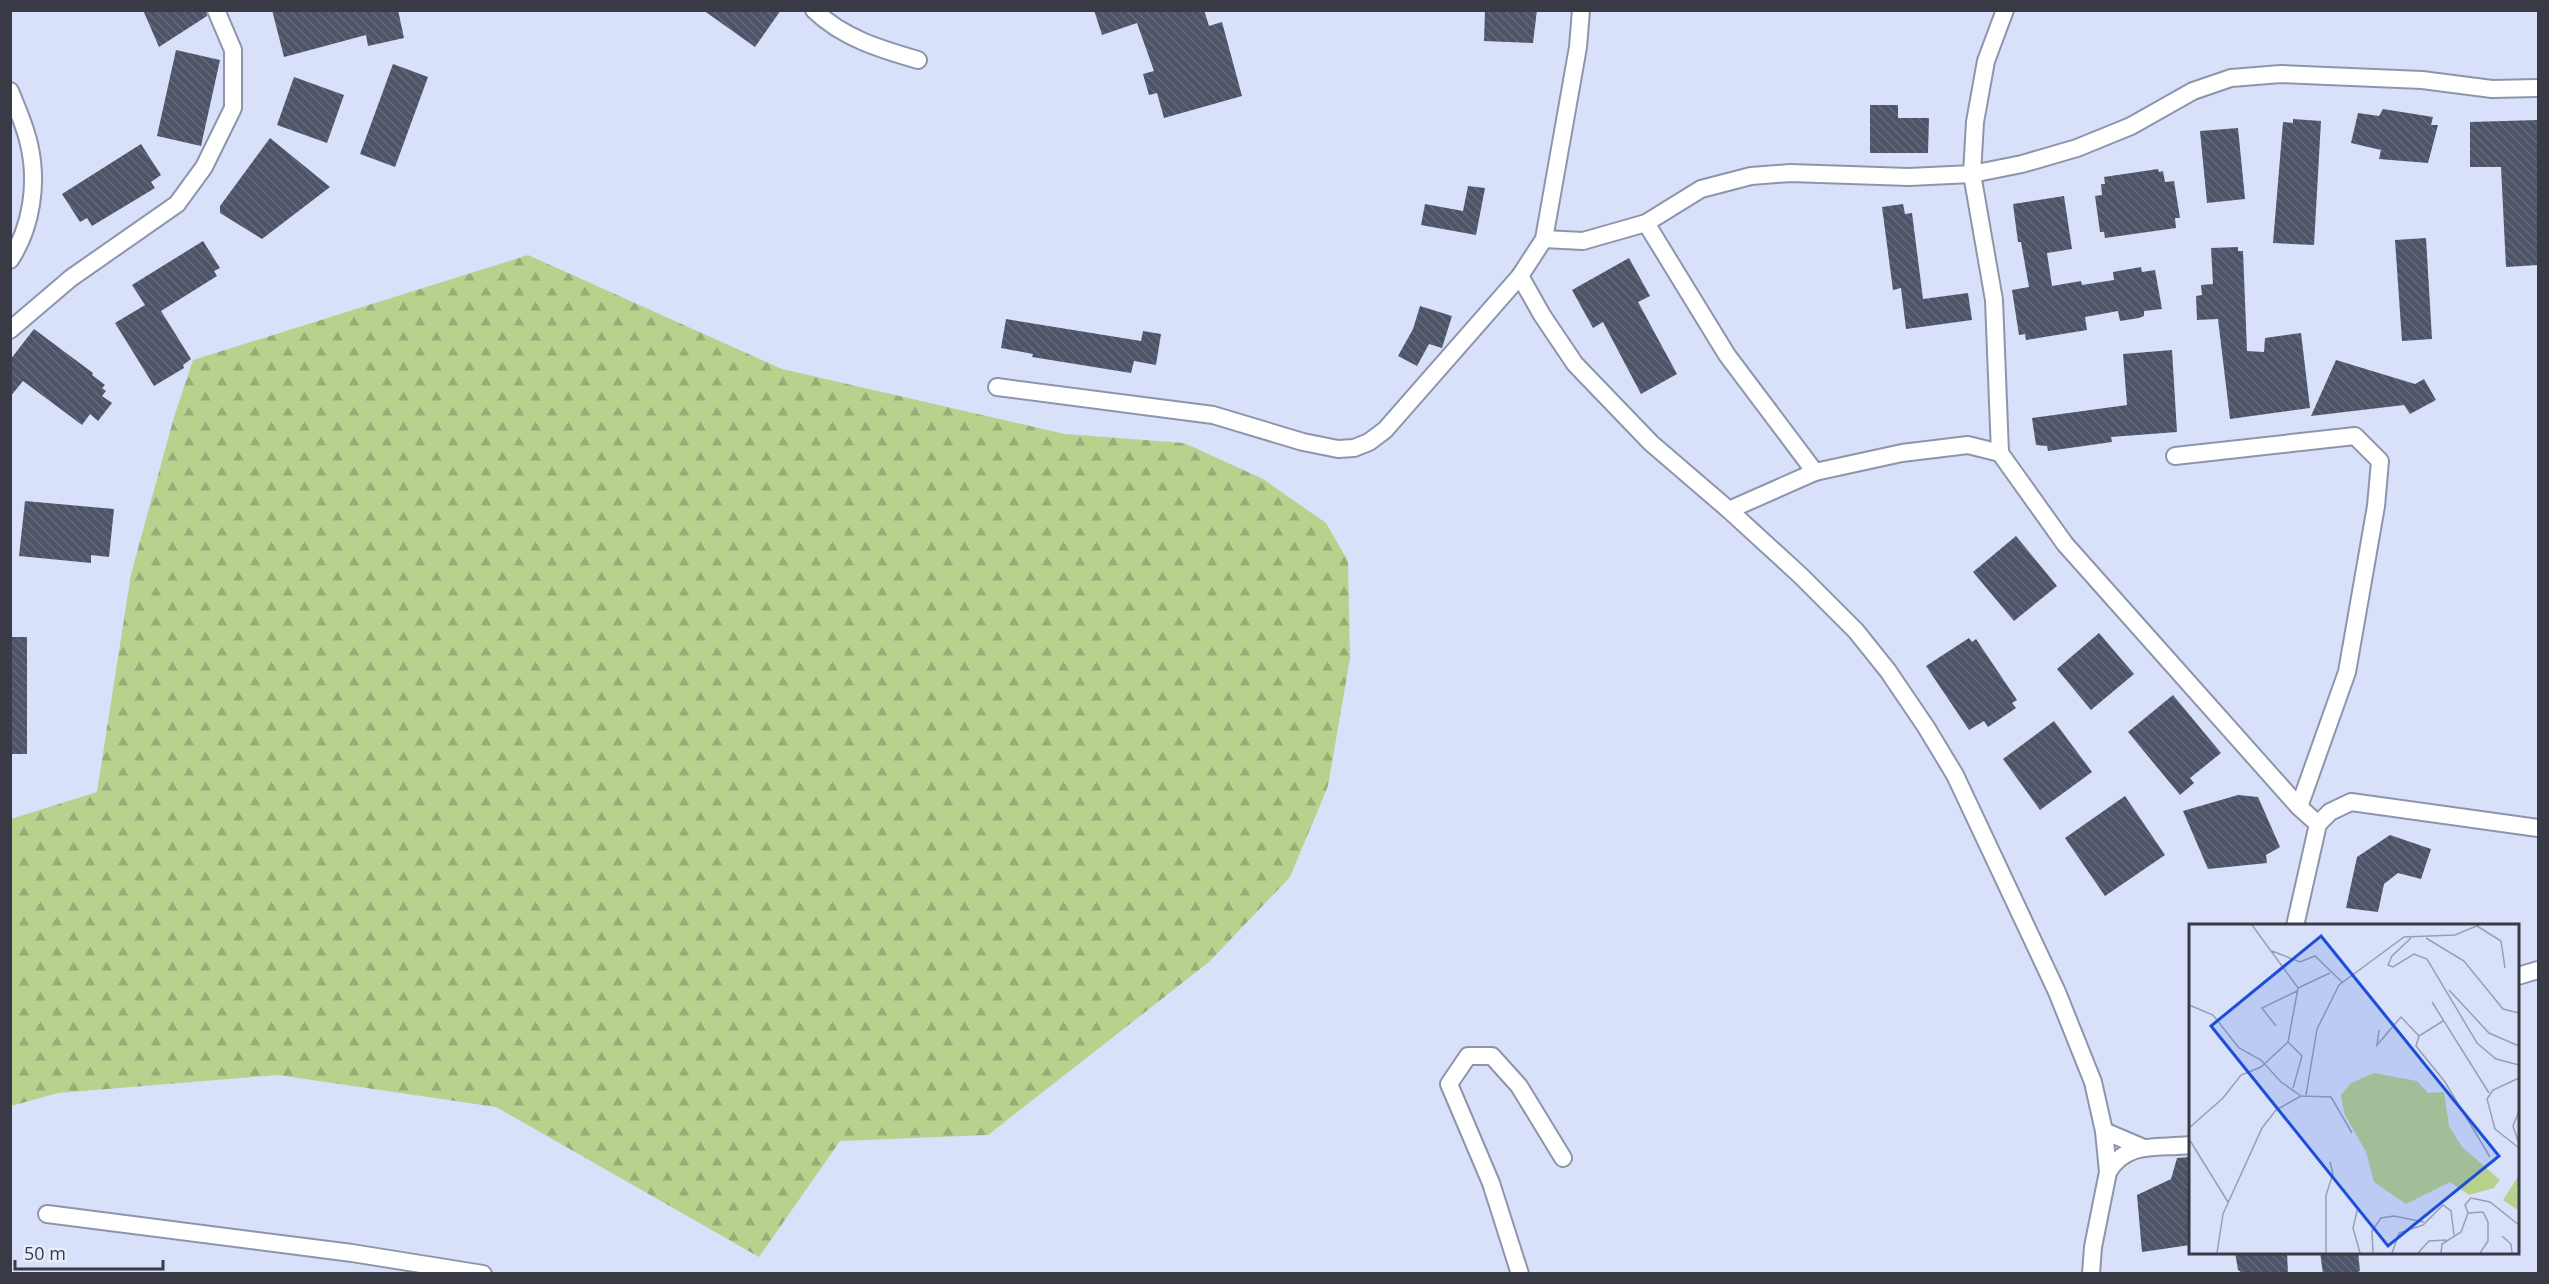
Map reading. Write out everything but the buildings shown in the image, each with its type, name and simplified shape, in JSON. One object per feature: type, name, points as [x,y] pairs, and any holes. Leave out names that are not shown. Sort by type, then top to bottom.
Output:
[{"type":"street","points":[[10,330],[71,278],[177,204],[204,167],[233,108],[233,50],[216,10]]},
{"type":"street","points":[[814,10],[841,31],[864,43],[918,60]]},
{"type":"street","points":[[997,387],[1214,415],[1338,450],[1353,448],[1369,442],[1385,430],[1520,276],[1544,239],[1578,47],[1581,10]]},
{"type":"street","points":[[2005,10],[1986,61],[1975,122],[1972,174],[1994,300],[2000,453],[2065,544],[2299,807],[2318,824]]},
{"type":"street","points":[[1544,239],[1583,241],[1646,223],[1701,189],[1751,176],[1790,173],[1908,177],[1972,174],[2022,165],[2077,148],[2131,126],[2193,91],[2231,78],[2281,74],[2422,80],[2492,89],[2538,88]]},
{"type":"street","points":[[10,91],[30,144],[33,196],[20,245],[10,260]]},
{"type":"street","points":[[1646,223],[1727,355],[1815,472]]},
{"type":"street","points":[[1520,276],[1542,315],[1575,364],[1651,443],[1729,510],[1856,632],[1888,671],[1926,727],[1960,785],[2057,992],[2093,1082],[2104,1131],[2108,1172],[2093,1247],[2091,1274]]},
{"type":"street","points":[[2175,456],[2355,436],[2380,461],[2376,506],[2347,672],[2299,807]]},
{"type":"street","points":[[1729,510],[1815,472],[1902,453],[1968,445],[2000,453]]},
{"type":"street","points":[[2295,924],[2318,824],[2330,812],[2351,801],[2538,828]]},
{"type":"street","points":[[2519,975],[2538,970]]},
{"type":"street","points":[[1521,1274],[1491,1183],[1472,1144],[1449,1084],[1468,1056],[1492,1056],[1519,1086],[1563,1158]]},
{"type":"street","points":[[2104,1131],[2144,1148]]},
{"type":"street","points":[[2108,1172],[2125,1152],[2144,1148],[2189,1145]]},
{"type":"street","points":[[47,1214],[352,1253],[483,1274]]},
{"type":"green space","points":[[528,255],[782,369],[1065,434],[1184,443],[1263,479],[1326,523],[1348,561],[1350,658],[1328,786],[1290,877],[1209,962],[988,1135],[840,1141],[759,1257],[496,1107],[278,1075],[58,1093],[11,1106],[11,819],[97,792],[131,574],[174,417],[193,360]]}]
